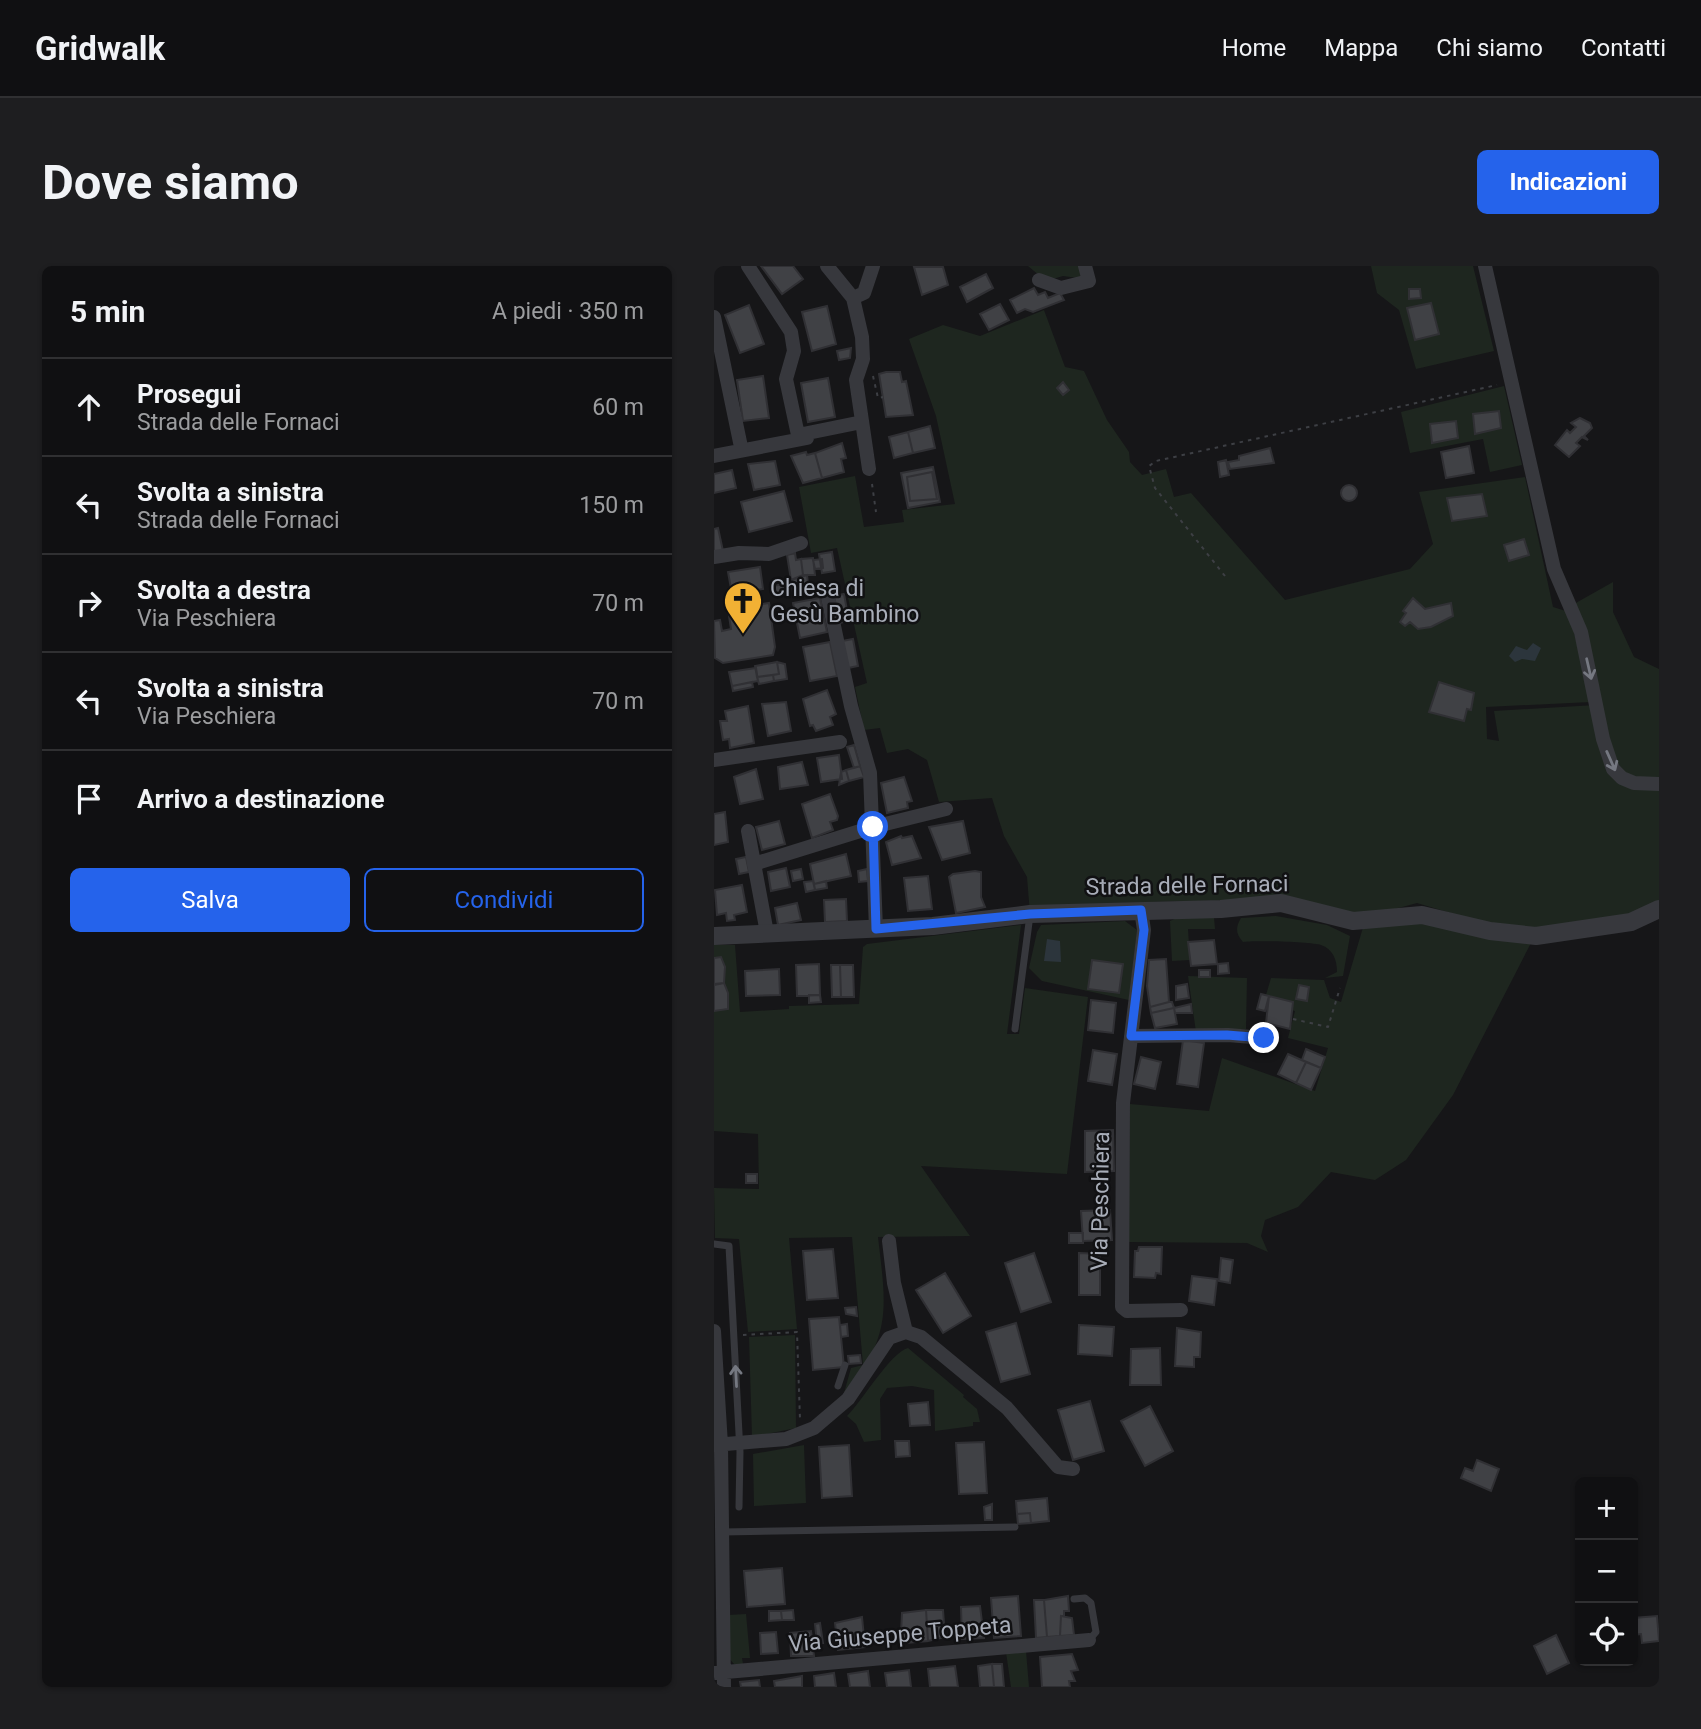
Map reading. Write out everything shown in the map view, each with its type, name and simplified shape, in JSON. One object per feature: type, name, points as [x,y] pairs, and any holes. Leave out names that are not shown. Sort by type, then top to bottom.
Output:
[{"type":"street","points":[[748,266],[792,332],[794,351],[786,379],[798,435],[863,425]]},
{"type":"street","points":[[827,266],[853,298],[862,337],[863,359],[856,380],[869,469]]},
{"type":"street","points":[[853,298],[863,293],[873,266]]},
{"type":"street","points":[[1039,280],[1061,288],[1089,281],[1085,266]]},
{"type":"street","points":[[1485,266],[1554,569],[1581,632],[1602,739],[1613,769],[1622,778],[1634,783],[1659,784]]},
{"type":"street","points":[[714,317],[741,447]]},
{"type":"street","points":[[714,454],[863,425]]},
{"type":"street","points":[[714,557],[738,553],[769,554],[801,543]]},
{"type":"street","points":[[827,593],[851,706],[870,773],[876,929]]},
{"type":"street","points":[[714,760],[841,742]]},
{"type":"street","points":[[754,864],[873,827],[946,809]]},
{"type":"street","points":[[748,831],[767,933]]},
{"type":"street","name":"Strada delle Fornaci","points":[[714,936],[876,929],[1030,914],[1221,909],[1281,903],[1353,920],[1422,915],[1490,931],[1536,936],[1631,922],[1659,909]]},
{"type":"street","name":"Via Peschiera","points":[[1141,910],[1144,930],[1124,1102],[1122,1307],[1127,1311],[1181,1310]]},
{"type":"street","points":[[1131,1036],[1227,1035],[1264,1038]]},
{"type":"street","points":[[889,1241],[894,1283],[906,1332]]},
{"type":"street","points":[[714,1331],[722,1532],[721,1678]]},
{"type":"street","points":[[718,1445],[800,1434],[831,1415],[848,1399],[888,1338],[906,1332],[921,1337],[1007,1408],[1058,1467],[1073,1469]]},
{"type":"street","name":"Via Giuseppe Toppeta","points":[[721,1678],[1089,1640]]},
{"type":"lane","points":[[714,454],[798,435]]},
{"type":"lane","points":[[1014,1029],[1030,914]]},
{"type":"lane","points":[[714,1244],[729,1246],[740,1444],[739,1507]]},
{"type":"lane","points":[[838,1386],[845,1365]]},
{"type":"lane","points":[[722,1532],[1015,1527]]},
{"type":"lane","points":[[1074,1599],[1085,1598],[1091,1603],[1096,1632],[1089,1640]]},
{"type":"path","points":[[869,369],[878,398],[883,397]]},
{"type":"path","points":[[1225,576],[1155,488],[1150,466],[1156,461],[1512,382]]},
{"type":"path","points":[[869,469],[876,512]]},
{"type":"path","points":[[1293,1019],[1328,1027],[1340,988]]},
{"type":"path","points":[[747,1334],[797,1332],[800,1434]]},
{"type":"shaded area","points":[[1028,266],[1085,266],[1086,279],[1063,276],[1046,281]]},
{"type":"shaded area","points":[[1371,266],[1473,266],[1494,351],[1416,369],[1399,310],[1377,293]]},
{"type":"shaded area","points":[[1044,310],[1065,367],[1084,371],[1107,420],[1129,452],[1130,462],[1142,475],[1166,469],[1174,497],[1191,493],[1285,600],[1410,569],[1433,544],[1419,492],[1525,477],[1553,607],[1569,612],[1591,702],[1486,707],[1487,739],[1499,741],[1494,711],[1596,705],[1574,604],[1613,582],[1613,612],[1634,657],[1659,669],[1659,905],[1645,913],[1536,932],[1491,925],[1417,903],[1369,916],[1249,900],[1149,902],[1030,914],[1027,877],[1004,836],[992,798],[939,802],[927,760],[908,749],[887,753],[880,728],[864,730],[855,687],[867,683],[837,548],[811,553],[799,487],[855,476],[864,527],[904,522],[902,510],[955,504],[936,416],[909,339],[943,325],[980,336]]},
{"type":"shaded area","points":[[1504,386],[1522,465],[1490,472],[1483,439],[1410,453],[1401,412]]},
{"type":"shaded area","points":[[1533,643],[1541,648],[1535,661],[1522,659],[1515,662],[1509,656],[1516,646],[1527,650]]},
{"type":"shaded area","points":[[1276,916],[1327,925],[1350,936],[1343,976],[1325,978],[1337,972],[1337,968],[1331,952],[1321,945],[1243,942],[1239,936],[1237,928],[1241,918]]},
{"type":"shaded area","points":[[1179,917],[1214,918],[1215,929],[1188,929],[1190,960],[1172,961],[1170,921]]},
{"type":"shaded area","points":[[1125,921],[1137,930],[1129,1000],[1042,981],[1029,968],[1041,925]]},
{"type":"shaded area","points":[[1430,921],[1532,941],[1453,1095],[1406,1160],[1375,1180],[1331,1172],[1298,1207],[1265,1220],[1261,1236],[1268,1252],[1247,1243],[1128,1242],[1130,1104],[1209,1111],[1222,1058],[1315,1091],[1328,1048],[1288,1038],[1295,1011],[1291,1010],[1293,1002],[1266,995],[1271,978],[1324,980],[1330,998],[1341,1002],[1364,924]]},
{"type":"shaded area","points":[[1021,925],[1007,1034],[1019,1034],[1025,988],[1088,997],[1067,1174],[921,1166],[970,1236],[878,1237],[884,1302],[882,1320],[871,1355],[844,1393],[851,1368],[863,1365],[852,1237],[789,1238],[797,1329],[748,1332],[739,1239],[715,1238],[714,1188],[759,1189],[758,1134],[714,1131],[714,945],[735,945],[740,1012],[789,1009],[789,1006],[859,1004],[863,947],[867,944]]},
{"type":"shaded area","points":[[1047,939],[1060,941],[1061,962],[1044,961]]},
{"type":"shaded area","points":[[1188,976],[1247,978],[1246,1029],[1196,1032]]},
{"type":"shaded area","points":[[795,1335],[796,1428],[752,1437],[749,1337]]},
{"type":"shaded area","points":[[908,1348],[964,1395],[977,1409],[980,1422],[973,1422],[973,1426],[935,1431],[934,1390],[912,1386],[887,1388],[880,1399],[881,1440],[864,1442],[856,1424],[847,1416],[885,1367],[901,1351]]},
{"type":"shaded area","points":[[804,1445],[806,1503],[754,1506],[753,1454]]},
{"type":"shaded area","points":[[746,1614],[750,1658],[742,1658],[743,1664],[734,1664],[728,1657],[728,1615]]},
{"type":"shaded area","points":[[1026,1651],[1029,1687],[1011,1687],[1006,1652]]},
{"type":"building","points":[[761,266],[793,266],[803,279],[782,294]]},
{"type":"building","points":[[914,267],[943,267],[948,285],[922,295]]},
{"type":"building","points":[[986,274],[993,288],[967,302],[960,287]]},
{"type":"building","points":[[1034,288],[1038,295],[1045,292],[1048,298],[1060,293],[1064,300],[1033,312],[1025,309],[1017,313],[1010,300]]},
{"type":"building","points":[[1409,289],[1420,289],[1421,298],[1409,299]]},
{"type":"building","points":[[1431,303],[1439,334],[1415,340],[1407,308]]},
{"type":"building","points":[[1000,304],[1009,320],[989,330],[980,314]]},
{"type":"building","points":[[749,305],[764,344],[740,353],[725,315]]},
{"type":"building","points":[[827,306],[836,344],[812,351],[802,312]]},
{"type":"building","points":[[851,348],[850,358],[839,360],[837,351]]},
{"type":"building","points":[[900,372],[902,382],[906,381],[913,415],[886,417],[879,374]]},
{"type":"building","points":[[763,376],[769,418],[743,421],[737,380]]},
{"type":"building","points":[[828,378],[835,417],[808,422],[801,383]]},
{"type":"building","points":[[1063,382],[1069,390],[1063,395],[1057,388]]},
{"type":"building","points":[[1499,411],[1501,428],[1475,434],[1473,414]]},
{"type":"building","points":[[1580,418],[1590,423],[1592,428],[1584,436],[1588,440],[1582,437],[1576,443],[1580,446],[1569,457],[1555,445],[1567,430],[1570,433],[1576,427],[1571,423]]},
{"type":"building","points":[[1456,421],[1458,438],[1432,443],[1430,424]]},
{"type":"building","points":[[930,426],[935,448],[913,453],[908,432]]},
{"type":"building","points":[[908,432],[913,453],[894,458],[889,437]]},
{"type":"building","points":[[842,443],[846,458],[841,459],[844,472],[822,478],[815,453]]},
{"type":"building","points":[[1469,446],[1474,473],[1446,478],[1441,452]]},
{"type":"building","points":[[1270,448],[1274,463],[1230,469],[1228,462],[1239,460],[1239,456]]},
{"type":"building","points":[[806,452],[807,455],[815,453],[822,478],[803,483],[791,456]]},
{"type":"building","points":[[1226,460],[1229,475],[1220,477],[1218,462]]},
{"type":"building","points":[[775,461],[780,485],[754,490],[748,464]]},
{"type":"building","points":[[933,467],[940,502],[908,508],[901,473]]},
{"type":"building","points":[[732,470],[736,488],[714,493],[714,474]]},
{"type":"building","points":[[932,472],[937,499],[910,501],[907,477]]},
{"type":"building","points":[[1349,485],[1355,487],[1355,499],[1349,501],[1343,499],[1341,493],[1343,487]]},
{"type":"building","points":[[784,491],[792,521],[749,532],[741,502]]},
{"type":"building","points":[[1482,494],[1487,516],[1452,521],[1447,498]]},
{"type":"building","points":[[718,528],[723,551],[714,552],[714,529]]},
{"type":"building","points":[[1524,539],[1529,555],[1509,561],[1504,545]]},
{"type":"building","points":[[832,552],[835,571],[822,573],[819,554]]},
{"type":"building","points":[[795,553],[796,560],[801,559],[803,575],[791,580],[787,555]]},
{"type":"building","points":[[813,558],[815,575],[803,575],[801,559]]},
{"type":"building","points":[[822,559],[823,568],[815,569],[813,560]]},
{"type":"building","points":[[760,567],[763,589],[732,594],[728,572]]},
{"type":"building","points":[[807,575],[809,591],[793,593],[791,580]]},
{"type":"building","points":[[783,584],[784,593],[774,594],[773,586]]},
{"type":"building","points":[[844,594],[849,621],[839,623],[834,596]]},
{"type":"building","points":[[820,598],[827,632],[800,638],[793,603]]},
{"type":"building","points":[[1413,598],[1425,609],[1451,603],[1453,616],[1431,627],[1418,629],[1410,622],[1405,626],[1400,622],[1406,613],[1403,611]]},
{"type":"building","name":"Chiesa di Gesù Bambino","points":[[769,603],[775,647],[773,655],[723,663],[715,658],[714,621],[720,620],[722,631],[731,629],[728,609]]},
{"type":"building","points":[[853,639],[858,666],[848,668],[842,641]]},
{"type":"building","points":[[830,642],[837,676],[810,681],[803,647]]},
{"type":"building","points":[[777,662],[779,674],[757,677],[755,666]]},
{"type":"building","points":[[777,662],[785,664],[787,679],[774,681],[773,675],[779,674]]},
{"type":"building","points":[[756,668],[758,681],[732,686],[729,672]]},
{"type":"building","points":[[773,675],[774,681],[759,684],[757,677]]},
{"type":"building","points":[[752,682],[753,687],[733,691],[732,686]]},
{"type":"building","points":[[1439,682],[1474,693],[1471,710],[1467,709],[1464,721],[1429,712]]},
{"type":"building","points":[[827,690],[836,714],[830,717],[833,725],[816,731],[813,725],[810,726],[803,699]]},
{"type":"building","points":[[786,702],[791,731],[768,736],[762,704]]},
{"type":"building","points":[[748,706],[754,743],[730,748],[729,739],[723,740],[720,721],[727,721],[725,711]]},
{"type":"building","points":[[854,745],[860,766],[854,768],[847,747]]},
{"type":"building","points":[[839,755],[842,779],[821,782],[817,758]]},
{"type":"building","points":[[802,762],[808,785],[780,789],[778,767]]},
{"type":"building","points":[[860,766],[864,777],[849,781],[846,770]]},
{"type":"building","points":[[756,769],[763,799],[740,804],[734,777]]},
{"type":"building","points":[[846,770],[849,781],[839,785],[841,772]]},
{"type":"building","points":[[904,777],[912,801],[907,802],[908,808],[887,813],[881,783]]},
{"type":"building","points":[[830,794],[838,816],[837,820],[830,822],[833,830],[812,838],[802,804]]},
{"type":"building","points":[[725,812],[728,842],[714,845],[714,814]]},
{"type":"building","points":[[779,821],[785,844],[762,850],[756,827]]},
{"type":"building","points":[[963,821],[970,853],[942,860],[929,827]]},
{"type":"building","points":[[901,836],[912,836],[921,858],[892,865],[886,842]]},
{"type":"building","points":[[846,854],[851,876],[814,884],[810,864]]},
{"type":"building","points":[[746,857],[749,872],[739,874],[736,859]]},
{"type":"building","points":[[786,868],[790,887],[771,891],[768,872]]},
{"type":"building","points":[[801,869],[803,879],[793,881],[791,871]]},
{"type":"building","points":[[867,869],[868,881],[859,882],[858,871]]},
{"type":"building","points":[[981,872],[981,897],[985,907],[956,913],[949,877]]},
{"type":"building","points":[[928,876],[932,909],[908,911],[904,878]]},
{"type":"building","points":[[813,881],[815,890],[806,892],[804,882]]},
{"type":"building","points":[[826,881],[827,888],[815,890],[814,884]]},
{"type":"building","points":[[742,885],[747,912],[734,915],[735,920],[727,921],[726,913],[717,915],[715,890]]},
{"type":"building","points":[[846,899],[847,921],[825,922],[824,900]]},
{"type":"building","points":[[797,903],[801,920],[778,925],[775,908]]},
{"type":"building","points":[[1214,940],[1217,964],[1191,966],[1188,942]]},
{"type":"building","points":[[721,957],[725,967],[724,983],[714,984],[714,958]]},
{"type":"building","points":[[1166,959],[1169,1002],[1150,1007],[1147,986],[1149,960]]},
{"type":"building","points":[[1092,960],[1123,964],[1119,993],[1088,989]]},
{"type":"building","points":[[1228,963],[1229,973],[1218,974],[1218,964]]},
{"type":"building","points":[[819,964],[820,995],[797,996],[796,965]]},
{"type":"building","points":[[831,965],[840,965],[841,997],[832,997]]},
{"type":"building","points":[[840,965],[853,965],[854,997],[841,997]]},
{"type":"building","points":[[779,969],[780,995],[746,996],[745,971]]},
{"type":"building","points":[[1199,970],[1210,970],[1210,977],[1199,977]]},
{"type":"building","points":[[724,983],[728,993],[728,1009],[714,1011],[714,985]]},
{"type":"building","points":[[1187,984],[1189,998],[1176,1000],[1176,986]]},
{"type":"building","points":[[1299,985],[1309,987],[1307,1001],[1296,999]]},
{"type":"building","points":[[1261,994],[1269,996],[1265,1011],[1257,1009]]},
{"type":"building","points":[[809,995],[820,995],[821,1002],[809,1003]]},
{"type":"building","points":[[1269,996],[1293,1002],[1290,1029],[1266,1023]]},
{"type":"building","points":[[1091,1000],[1116,1003],[1113,1033],[1088,1030]]},
{"type":"building","points":[[1172,1002],[1174,1008],[1151,1013],[1150,1007]]},
{"type":"building","points":[[1191,1004],[1192,1013],[1175,1013],[1174,1008]]},
{"type":"building","points":[[1174,1008],[1177,1024],[1155,1028],[1151,1013]]},
{"type":"building","points":[[1183,1040],[1204,1043],[1198,1087],[1177,1084]]},
{"type":"building","points":[[1306,1049],[1325,1057],[1321,1068],[1302,1060]]},
{"type":"building","points":[[1093,1050],[1117,1054],[1112,1085],[1088,1081]]},
{"type":"building","points":[[1288,1054],[1306,1062],[1296,1083],[1278,1074]]},
{"type":"building","points":[[1141,1057],[1161,1062],[1155,1089],[1134,1084]]},
{"type":"building","points":[[1306,1062],[1321,1068],[1311,1090],[1296,1083]]},
{"type":"building","points":[[1113,1130],[1114,1171],[1085,1172],[1085,1131]]},
{"type":"building","points":[[746,1174],[757,1174],[757,1183],[746,1183]]},
{"type":"building","points":[[1110,1210],[1112,1240],[1083,1241],[1081,1211]]},
{"type":"building","points":[[1069,1233],[1083,1233],[1083,1243],[1069,1243]]},
{"type":"building","points":[[1139,1247],[1162,1247],[1161,1274],[1156,1273],[1155,1278],[1134,1277],[1135,1251],[1138,1251]]},
{"type":"building","points":[[833,1249],[838,1298],[807,1300],[803,1251]]},
{"type":"building","points":[[1034,1253],[1051,1302],[1021,1312],[1005,1263]]},
{"type":"building","points":[[1079,1253],[1100,1254],[1100,1295],[1079,1295]]},
{"type":"building","points":[[1221,1258],[1233,1260],[1230,1283],[1219,1281]]},
{"type":"building","points":[[945,1273],[971,1316],[943,1333],[916,1290]]},
{"type":"building","points":[[1192,1276],[1217,1279],[1214,1305],[1189,1301]]},
{"type":"building","points":[[856,1307],[857,1316],[846,1314],[845,1308]]},
{"type":"building","points":[[839,1317],[844,1367],[813,1370],[809,1319]]},
{"type":"building","points":[[1016,1323],[1030,1374],[1001,1382],[986,1332]]},
{"type":"building","points":[[847,1324],[848,1336],[841,1337],[840,1325]]},
{"type":"building","points":[[1079,1325],[1114,1327],[1112,1356],[1078,1354]]},
{"type":"building","points":[[1177,1328],[1201,1332],[1200,1357],[1194,1357],[1194,1367],[1175,1366]]},
{"type":"building","points":[[1160,1348],[1161,1385],[1130,1385],[1131,1349]]},
{"type":"building","points":[[860,1355],[861,1363],[849,1364],[848,1356]]},
{"type":"building","points":[[1090,1401],[1104,1451],[1073,1460],[1058,1410]]},
{"type":"building","points":[[928,1402],[930,1425],[910,1426],[908,1404]]},
{"type":"building","points":[[1150,1406],[1173,1451],[1145,1466],[1121,1421]]},
{"type":"building","points":[[895,1441],[909,1441],[910,1456],[896,1457]]},
{"type":"building","points":[[984,1442],[987,1493],[959,1494],[956,1443]]},
{"type":"building","points":[[849,1445],[852,1496],[822,1498],[819,1447]]},
{"type":"building","points":[[1477,1460],[1499,1469],[1491,1491],[1461,1478],[1465,1468],[1473,1471]]},
{"type":"building","points":[[1047,1498],[1049,1521],[1031,1523],[1030,1513],[1017,1514],[1016,1501]]},
{"type":"building","points":[[992,1504],[992,1520],[985,1520],[984,1507]]},
{"type":"building","points":[[1030,1513],[1031,1523],[1018,1524],[1017,1514]]},
{"type":"building","points":[[782,1568],[785,1604],[747,1607],[744,1571]]},
{"type":"building","points":[[1018,1596],[1021,1636],[994,1638],[991,1598]]},
{"type":"building","points":[[1068,1596],[1069,1611],[1064,1611],[1064,1616],[1061,1616],[1060,1636],[1047,1637],[1044,1600]]},
{"type":"building","points":[[1034,1600],[1044,1600],[1047,1637],[1036,1638]]},
{"type":"building","points":[[980,1606],[984,1638],[962,1639],[961,1607]]},
{"type":"building","points":[[793,1610],[794,1620],[782,1620],[781,1611]]},
{"type":"building","points":[[926,1610],[943,1610],[945,1637],[928,1641]]},
{"type":"building","points":[[926,1610],[928,1641],[906,1643],[901,1633],[902,1613]]},
{"type":"building","points":[[769,1611],[781,1611],[782,1620],[769,1621]]},
{"type":"building","points":[[1061,1616],[1072,1618],[1074,1635],[1060,1636]]},
{"type":"building","points":[[1657,1616],[1659,1641],[1642,1643],[1641,1634],[1638,1634],[1638,1618]]},
{"type":"building","points":[[862,1617],[865,1647],[838,1650],[835,1623]]},
{"type":"building","points":[[820,1623],[823,1643],[817,1643],[815,1624]]},
{"type":"building","points":[[811,1631],[814,1656],[791,1656],[790,1633]]},
{"type":"building","points":[[776,1632],[778,1653],[761,1654],[760,1633]]},
{"type":"building","points":[[1556,1635],[1569,1663],[1547,1674],[1534,1646]]},
{"type":"building","points":[[1072,1654],[1078,1670],[1071,1671],[1075,1681],[1069,1681],[1070,1687],[1042,1687],[1040,1657]]},
{"type":"building","points":[[992,1664],[1002,1664],[1004,1687],[994,1687]]},
{"type":"building","points":[[992,1664],[994,1687],[980,1687],[978,1666]]},
{"type":"building","points":[[955,1666],[958,1687],[930,1687],[928,1669]]},
{"type":"building","points":[[909,1670],[911,1687],[887,1687],[885,1673]]},
{"type":"building","points":[[868,1671],[870,1687],[850,1687],[848,1674]]},
{"type":"building","points":[[834,1673],[836,1687],[815,1687],[814,1676]]},
{"type":"building","points":[[802,1676],[802,1687],[775,1687],[774,1681]]},
{"type":"building","points":[[759,1680],[760,1687],[741,1687],[740,1682]]},
{"type":"place","name":"Chiesa di Gesù Bambino","points":[[743,635]]},
{"type":"route","points":[[873,827],[876,929],[933,926],[1030,914],[1141,910],[1144,930],[1131,1036],[1227,1035],[1264,1038]]}]
